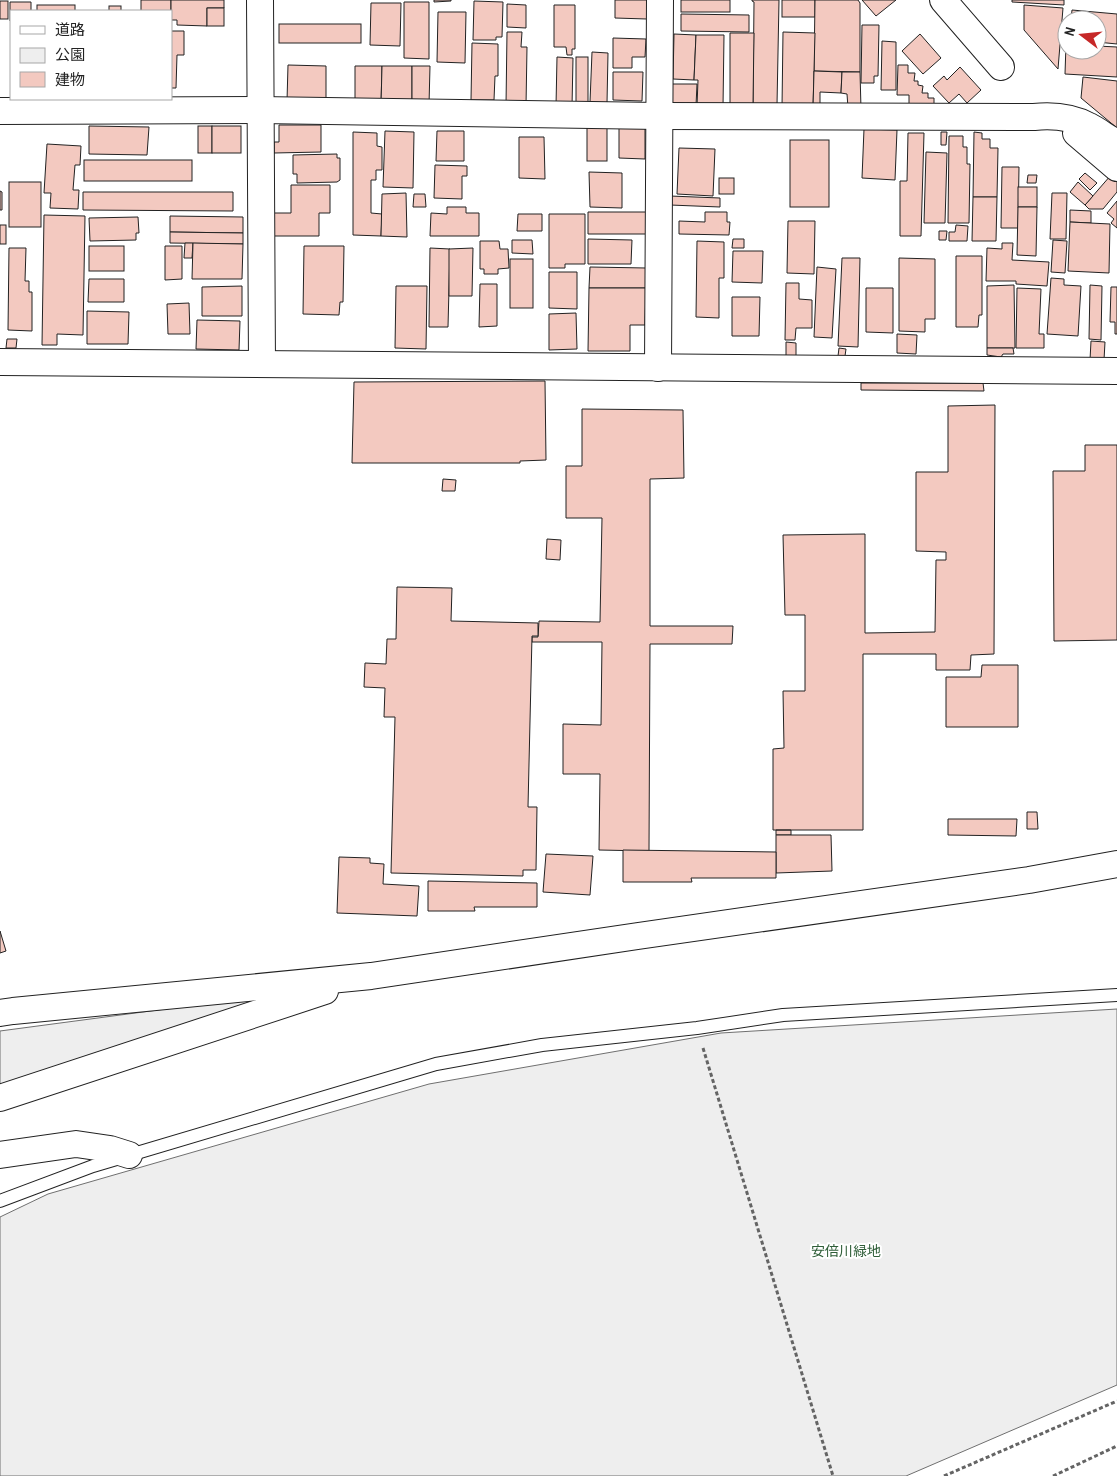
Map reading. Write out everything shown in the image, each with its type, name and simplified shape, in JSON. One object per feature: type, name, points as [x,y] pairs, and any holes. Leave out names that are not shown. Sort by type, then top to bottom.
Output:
[{"type":"street","points":[[260,0],[262,364]]},
{"type":"street","points":[[658,368],[660,0]]},
{"type":"street","points":[[943,0],[1001,68]]},
{"type":"street","points":[[0,111],[260,110],[659,116],[1034,117],[1049,115],[1071,119],[1090,127],[1117,143]]},
{"type":"street","points":[[1034,117],[1072,130],[1117,168]]},
{"type":"street","points":[[0,362],[1117,371]]},
{"type":"street","points":[[0,1013],[371,976],[1028,880],[1117,864]]},
{"type":"street","points":[[0,1098],[371,976]]},
{"type":"street","points":[[0,1155],[76,1144],[110,1149],[129,1155]]},
{"type":"lane","points":[[0,1201],[93,1166],[436,1064],[542,1045],[697,1028],[783,1015],[1117,995]]},
{"type":"path","points":[[697,1028],[834,1476]]},
{"type":"path","points":[[944,1476],[1117,1401]]},
{"type":"path","points":[[1052,1476],[1117,1446]]},
{"type":"green space","points":[[301,991],[0,1087],[0,1031]]},
{"type":"green space","name":"安倍川緑地","points":[[1117,1009],[1117,1385],[906,1476],[0,1476],[0,1217],[48,1194],[429,1084],[721,1033]]},
{"type":"building","points":[[141,0],[171,0],[171,10],[141,10]]},
{"type":"building","points":[[171,0],[224,0],[224,8],[207,8],[207,26],[177,25],[177,20],[172,20]]},
{"type":"building","points":[[434,0],[451,0],[451,1],[434,2]]},
{"type":"building","points":[[615,0],[648,0],[647,19],[615,18]]},
{"type":"building","points":[[681,0],[730,0],[730,12],[681,12]]},
{"type":"building","points":[[752,0],[779,0],[777,105],[753,104],[754,2]]},
{"type":"building","points":[[782,0],[815,0],[815,17],[782,17]]},
{"type":"building","points":[[815,0],[858,0],[860,3],[860,72],[814,71]]},
{"type":"building","points":[[862,0],[896,0],[876,16]]},
{"type":"building","points":[[1012,0],[1064,0],[1064,5],[1012,2]]},
{"type":"building","points":[[0,1],[8,1],[8,19],[0,19]]},
{"type":"building","points":[[474,1],[503,2],[502,37],[496,37],[496,40],[473,40]]},
{"type":"building","points":[[10,2],[31,2],[31,10],[10,10]]},
{"type":"building","points":[[404,2],[429,2],[429,59],[404,58]]},
{"type":"building","points":[[371,3],[401,3],[400,46],[370,45]]},
{"type":"building","points":[[507,4],[526,5],[526,28],[507,27]]},
{"type":"building","points":[[37,5],[75,5],[75,10],[37,10]]},
{"type":"building","points":[[554,5],[575,5],[575,49],[572,49],[572,55],[567,55],[566,47],[554,47]]},
{"type":"building","points":[[1024,5],[1063,8],[1063,10],[1057,10],[1058,69],[1024,30]]},
{"type":"building","points":[[109,6],[121,6],[121,10],[109,10]]},
{"type":"building","points":[[207,8],[224,8],[224,26],[207,26]]},
{"type":"building","points":[[438,12],[466,12],[465,63],[437,62]]},
{"type":"building","points":[[1107,13],[1117,14],[1117,44],[1107,43]]},
{"type":"building","points":[[681,14],[749,15],[749,32],[681,31]]},
{"type":"building","points":[[279,24],[361,24],[361,43],[279,43]]},
{"type":"building","points":[[862,25],[879,25],[878,76],[874,76],[874,83],[861,83]]},
{"type":"building","points":[[172,31],[184,31],[184,55],[177,55],[176,88],[172,88]]},
{"type":"building","points":[[507,32],[522,32],[521,47],[527,47],[526,106],[506,105]]},
{"type":"building","points":[[783,32],[815,33],[813,108],[782,107]]},
{"type":"building","points":[[730,33],[754,33],[753,104],[730,104]]},
{"type":"building","points":[[674,34],[696,35],[694,80],[673,79]]},
{"type":"building","points":[[920,34],[941,58],[923,74],[902,51]]},
{"type":"building","points":[[696,35],[724,35],[723,107],[697,106],[698,80],[694,80]]},
{"type":"building","points":[[613,38],[646,39],[645,57],[632,57],[632,68],[613,68]]},
{"type":"building","points":[[882,41],[896,42],[896,90],[881,90]]},
{"type":"building","points":[[472,43],[498,44],[498,76],[495,76],[494,100],[471,100]]},
{"type":"building","points":[[1107,46],[1117,47],[1117,77],[1065,74],[1065,60],[1107,60]]},
{"type":"building","points":[[592,52],[608,53],[607,103],[590,102]]},
{"type":"building","points":[[557,57],[573,58],[572,107],[556,106]]},
{"type":"building","points":[[576,57],[588,57],[588,105],[576,105]]},
{"type":"building","points":[[288,65],[326,66],[326,101],[287,101]]},
{"type":"building","points":[[898,65],[908,65],[908,73],[915,73],[914,81],[918,81],[918,85],[923,86],[922,93],[928,93],[928,98],[934,98],[934,108],[909,104],[909,95],[897,95]]},
{"type":"building","points":[[355,66],[382,66],[381,105],[355,104]]},
{"type":"building","points":[[382,66],[412,66],[412,105],[381,105]]},
{"type":"building","points":[[412,66],[430,66],[429,105],[412,105]]},
{"type":"building","points":[[960,67],[981,90],[967,103],[959,94],[949,103],[933,86],[944,76],[947,80]]},
{"type":"building","points":[[814,71],[842,72],[841,93],[820,92],[820,108],[813,108]]},
{"type":"building","points":[[613,72],[643,72],[642,101],[613,100]]},
{"type":"building","points":[[842,72],[860,72],[861,109],[848,108],[847,94],[841,93]]},
{"type":"building","points":[[1083,77],[1117,81],[1117,128],[1081,98]]},
{"type":"building","points":[[672,84],[697,84],[696,106],[672,106]]},
{"type":"building","points":[[279,125],[321,125],[321,152],[274,153],[274,142],[279,142]]},
{"type":"building","points":[[89,126],[149,127],[147,155],[89,154]]},
{"type":"building","points":[[198,126],[212,126],[212,153],[198,153]]},
{"type":"building","points":[[212,126],[241,126],[241,153],[212,153]]},
{"type":"building","points":[[587,126],[607,126],[607,161],[587,161]]},
{"type":"building","points":[[619,128],[645,128],[645,159],[619,158]]},
{"type":"building","points":[[864,129],[897,130],[895,180],[862,178]]},
{"type":"building","points":[[385,131],[414,132],[413,188],[383,187]]},
{"type":"building","points":[[437,131],[464,131],[464,161],[436,161]]},
{"type":"building","points":[[353,132],[377,133],[377,146],[382,147],[382,170],[376,170],[376,180],[371,180],[371,213],[382,214],[381,236],[353,235]]},
{"type":"building","points":[[941,132],[947,132],[946,145],[941,145]]},
{"type":"building","points":[[974,132],[982,133],[982,139],[990,139],[990,148],[998,148],[997,197],[973,197]]},
{"type":"building","points":[[908,133],[924,133],[921,236],[900,236],[900,181],[907,181]]},
{"type":"building","points":[[949,136],[963,136],[963,147],[967,147],[967,164],[970,164],[969,223],[948,223]]},
{"type":"building","points":[[519,137],[544,137],[545,179],[519,178]]},
{"type":"building","points":[[790,140],[829,140],[829,207],[790,207]]},
{"type":"building","points":[[47,144],[81,146],[80,165],[75,165],[73,190],[79,190],[78,209],[50,208],[51,193],[44,193]]},
{"type":"building","points":[[679,148],[715,149],[713,196],[677,194]]},
{"type":"building","points":[[926,152],[947,153],[945,223],[924,223]]},
{"type":"building","points":[[337,154],[337,158],[340,158],[340,180],[337,182],[297,183],[297,174],[293,174],[293,155]]},
{"type":"building","points":[[84,160],[192,160],[192,181],[84,181]]},
{"type":"building","points":[[435,165],[467,166],[467,176],[462,176],[462,199],[434,198]]},
{"type":"building","points":[[1002,167],[1019,167],[1018,228],[1001,228]]},
{"type":"building","points":[[589,172],[622,173],[622,208],[590,207]]},
{"type":"building","points":[[1085,173],[1097,183],[1090,190],[1079,179]]},
{"type":"building","points":[[1028,175],[1037,175],[1036,183],[1027,183]]},
{"type":"building","points":[[1111,175],[1117,180],[1117,192],[1103,209],[1089,209],[1085,205]]},
{"type":"building","points":[[719,178],[734,178],[734,194],[719,194]]},
{"type":"building","points":[[9,182],[41,182],[41,227],[9,227]]},
{"type":"building","points":[[1078,182],[1093,196],[1085,205],[1070,192]]},
{"type":"building","points":[[291,185],[330,185],[330,213],[319,213],[319,236],[274,236],[274,213],[291,213]]},
{"type":"building","points":[[1018,187],[1037,187],[1037,207],[1018,207]]},
{"type":"building","points":[[0,191],[2,192],[2,210],[0,210]]},
{"type":"building","points":[[83,192],[233,192],[233,211],[83,210]]},
{"type":"building","points":[[406,193],[407,237],[381,236],[382,194]]},
{"type":"building","points":[[1052,193],[1067,193],[1066,239],[1050,239]]},
{"type":"building","points":[[414,194],[425,194],[426,207],[413,207]]},
{"type":"building","points":[[670,196],[720,198],[720,207],[670,205]]},
{"type":"building","points":[[973,197],[997,197],[996,241],[972,241]]},
{"type":"building","points":[[1117,201],[1117,228],[1111,223],[1114,219],[1107,213]]},
{"type":"building","points":[[447,207],[466,207],[466,213],[479,213],[479,236],[430,236],[431,213],[447,214]]},
{"type":"building","points":[[1018,207],[1037,207],[1036,256],[1017,255]]},
{"type":"building","points":[[1070,210],[1091,211],[1091,223],[1070,222]]},
{"type":"building","points":[[588,212],[649,212],[648,234],[588,234]]},
{"type":"building","points":[[705,212],[727,212],[727,222],[730,222],[729,235],[679,234],[679,221],[705,222]]},
{"type":"building","points":[[518,214],[542,214],[542,231],[517,231]]},
{"type":"building","points":[[549,214],[585,214],[585,264],[565,264],[565,268],[549,268]]},
{"type":"building","points":[[44,215],[85,216],[83,335],[57,334],[57,345],[42,345]]},
{"type":"building","points":[[170,216],[243,217],[243,233],[170,232]]},
{"type":"building","points":[[138,217],[139,233],[136,233],[136,240],[90,241],[89,218]]},
{"type":"building","points":[[788,221],[815,221],[814,274],[787,273]]},
{"type":"building","points":[[1070,222],[1110,224],[1109,273],[1068,271]]},
{"type":"building","points":[[0,225],[6,225],[6,244],[0,244]]},
{"type":"building","points":[[956,225],[968,226],[967,241],[949,241],[949,232],[955,232]]},
{"type":"building","points":[[939,231],[947,231],[946,240],[939,240]]},
{"type":"building","points":[[170,232],[243,233],[243,244],[170,243]]},
{"type":"building","points":[[588,239],[632,240],[631,264],[588,264]]},
{"type":"building","points":[[733,239],[744,239],[744,248],[732,248]]},
{"type":"building","points":[[512,240],[532,240],[533,254],[512,253]]},
{"type":"building","points":[[1053,240],[1067,241],[1065,273],[1051,272]]},
{"type":"building","points":[[480,241],[499,241],[500,249],[508,249],[509,268],[498,269],[498,274],[484,274],[484,269],[480,269]]},
{"type":"building","points":[[697,241],[724,242],[724,278],[719,278],[719,318],[696,317]]},
{"type":"building","points":[[185,243],[193,243],[192,258],[184,258]]},
{"type":"building","points":[[193,243],[243,244],[242,279],[192,279]]},
{"type":"building","points":[[1002,243],[1013,243],[1012,260],[1049,262],[1047,286],[1016,284],[1016,281],[986,281],[987,248],[1002,249]]},
{"type":"building","points":[[89,246],[124,246],[124,271],[89,271]]},
{"type":"building","points":[[165,246],[182,246],[182,279],[165,280]]},
{"type":"building","points":[[304,246],[344,246],[343,302],[340,302],[339,315],[303,314]]},
{"type":"building","points":[[9,248],[26,248],[25,281],[29,281],[29,292],[32,292],[32,331],[8,330]]},
{"type":"building","points":[[430,248],[450,249],[448,327],[429,327]]},
{"type":"building","points":[[473,248],[472,296],[449,296],[449,249]]},
{"type":"building","points":[[733,251],[763,251],[762,283],[732,282]]},
{"type":"building","points":[[956,256],[982,256],[982,315],[979,315],[978,327],[956,327]]},
{"type":"building","points":[[842,258],[860,258],[858,347],[838,346]]},
{"type":"building","points":[[899,258],[935,259],[935,319],[925,319],[925,332],[899,331]]},
{"type":"building","points":[[510,259],[533,259],[533,308],[510,308]]},
{"type":"building","points":[[590,267],[646,268],[646,288],[589,288]]},
{"type":"building","points":[[817,267],[836,269],[832,338],[814,337]]},
{"type":"building","points":[[549,272],[577,272],[577,309],[549,308]]},
{"type":"building","points":[[1051,278],[1064,279],[1064,285],[1081,286],[1078,336],[1047,334]]},
{"type":"building","points":[[89,279],[124,279],[124,302],[88,302]]},
{"type":"building","points":[[786,283],[799,283],[799,299],[812,300],[812,328],[796,328],[795,340],[785,340]]},
{"type":"building","points":[[480,284],[497,284],[497,326],[479,327]]},
{"type":"building","points":[[1014,285],[1015,348],[987,348],[987,286]]},
{"type":"building","points":[[1090,285],[1102,286],[1101,340],[1089,339]]},
{"type":"building","points":[[242,286],[242,316],[202,316],[202,287]]},
{"type":"building","points":[[396,286],[427,286],[426,349],[395,348]]},
{"type":"building","points":[[1111,287],[1117,287],[1117,334],[1115,334],[1115,322],[1110,322]]},
{"type":"building","points":[[589,288],[646,288],[645,325],[630,325],[630,351],[588,351]]},
{"type":"building","points":[[866,288],[893,288],[893,333],[866,332]]},
{"type":"building","points":[[1017,288],[1041,289],[1039,334],[1044,334],[1044,348],[1016,348]]},
{"type":"building","points":[[732,297],[760,297],[759,336],[732,336]]},
{"type":"building","points":[[189,303],[190,334],[168,334],[167,304]]},
{"type":"building","points":[[87,311],[129,312],[128,344],[87,344]]},
{"type":"building","points":[[576,313],[577,349],[549,350],[549,314]]},
{"type":"building","points":[[197,320],[240,321],[239,350],[196,349]]},
{"type":"building","points":[[897,334],[917,335],[916,354],[897,353]]},
{"type":"building","points":[[7,339],[17,339],[16,348],[6,348]]},
{"type":"building","points":[[1091,341],[1105,342],[1104,360],[1090,360]]},
{"type":"building","points":[[786,342],[796,343],[796,356],[786,356]]},
{"type":"building","points":[[839,348],[846,349],[845,356],[838,356]]},
{"type":"building","points":[[987,348],[1013,348],[1014,354],[1003,354],[1001,357],[987,355]]},
{"type":"building","points":[[545,381],[546,460],[520,461],[520,463],[352,463],[354,382]]},
{"type":"building","points":[[861,383],[983,383],[984,391],[861,390]]},
{"type":"building","points":[[995,405],[994,654],[971,655],[970,670],[936,670],[936,654],[863,654],[863,830],[791,830],[791,835],[776,835],[776,830],[773,830],[773,749],[784,748],[783,691],[805,691],[805,615],[785,615],[783,535],[865,534],[865,633],[935,632],[936,560],[946,560],[946,552],[916,551],[916,472],[948,472],[948,406]]},
{"type":"building","points":[[582,409],[683,410],[684,478],[650,479],[650,626],[733,626],[732,644],[650,644],[649,851],[599,850],[600,774],[563,774],[563,724],[601,725],[602,642],[532,642],[532,637],[538,637],[539,621],[600,622],[602,518],[566,518],[566,466],[582,466]]},
{"type":"building","points":[[1085,445],[1117,445],[1117,640],[1054,641],[1053,471],[1085,471]]},
{"type":"building","points":[[443,479],[456,480],[455,491],[442,491]]},
{"type":"building","points":[[547,539],[561,540],[560,560],[546,559]]},
{"type":"building","points":[[397,587],[452,588],[451,621],[538,623],[538,636],[532,636],[528,807],[537,807],[536,870],[523,870],[523,876],[391,873],[395,717],[384,717],[385,688],[364,687],[365,663],[386,664],[387,639],[396,639]]},
{"type":"building","points":[[982,665],[1018,665],[1018,727],[946,727],[946,677],[981,677]]},
{"type":"building","points":[[1027,812],[1037,812],[1038,829],[1027,829]]},
{"type":"building","points":[[948,819],[1017,819],[1016,836],[948,835]]},
{"type":"building","points":[[776,835],[831,835],[832,871],[776,873]]},
{"type":"building","points":[[623,850],[776,852],[776,878],[691,878],[692,882],[623,882]]},
{"type":"building","points":[[546,854],[593,856],[590,895],[543,892]]},
{"type":"building","points":[[339,857],[370,858],[370,863],[384,864],[383,884],[419,886],[417,916],[337,913]]},
{"type":"building","points":[[428,881],[537,883],[537,907],[474,907],[475,911],[428,911]]},
{"type":"building","points":[[0,931],[6,951],[0,953]]}]
